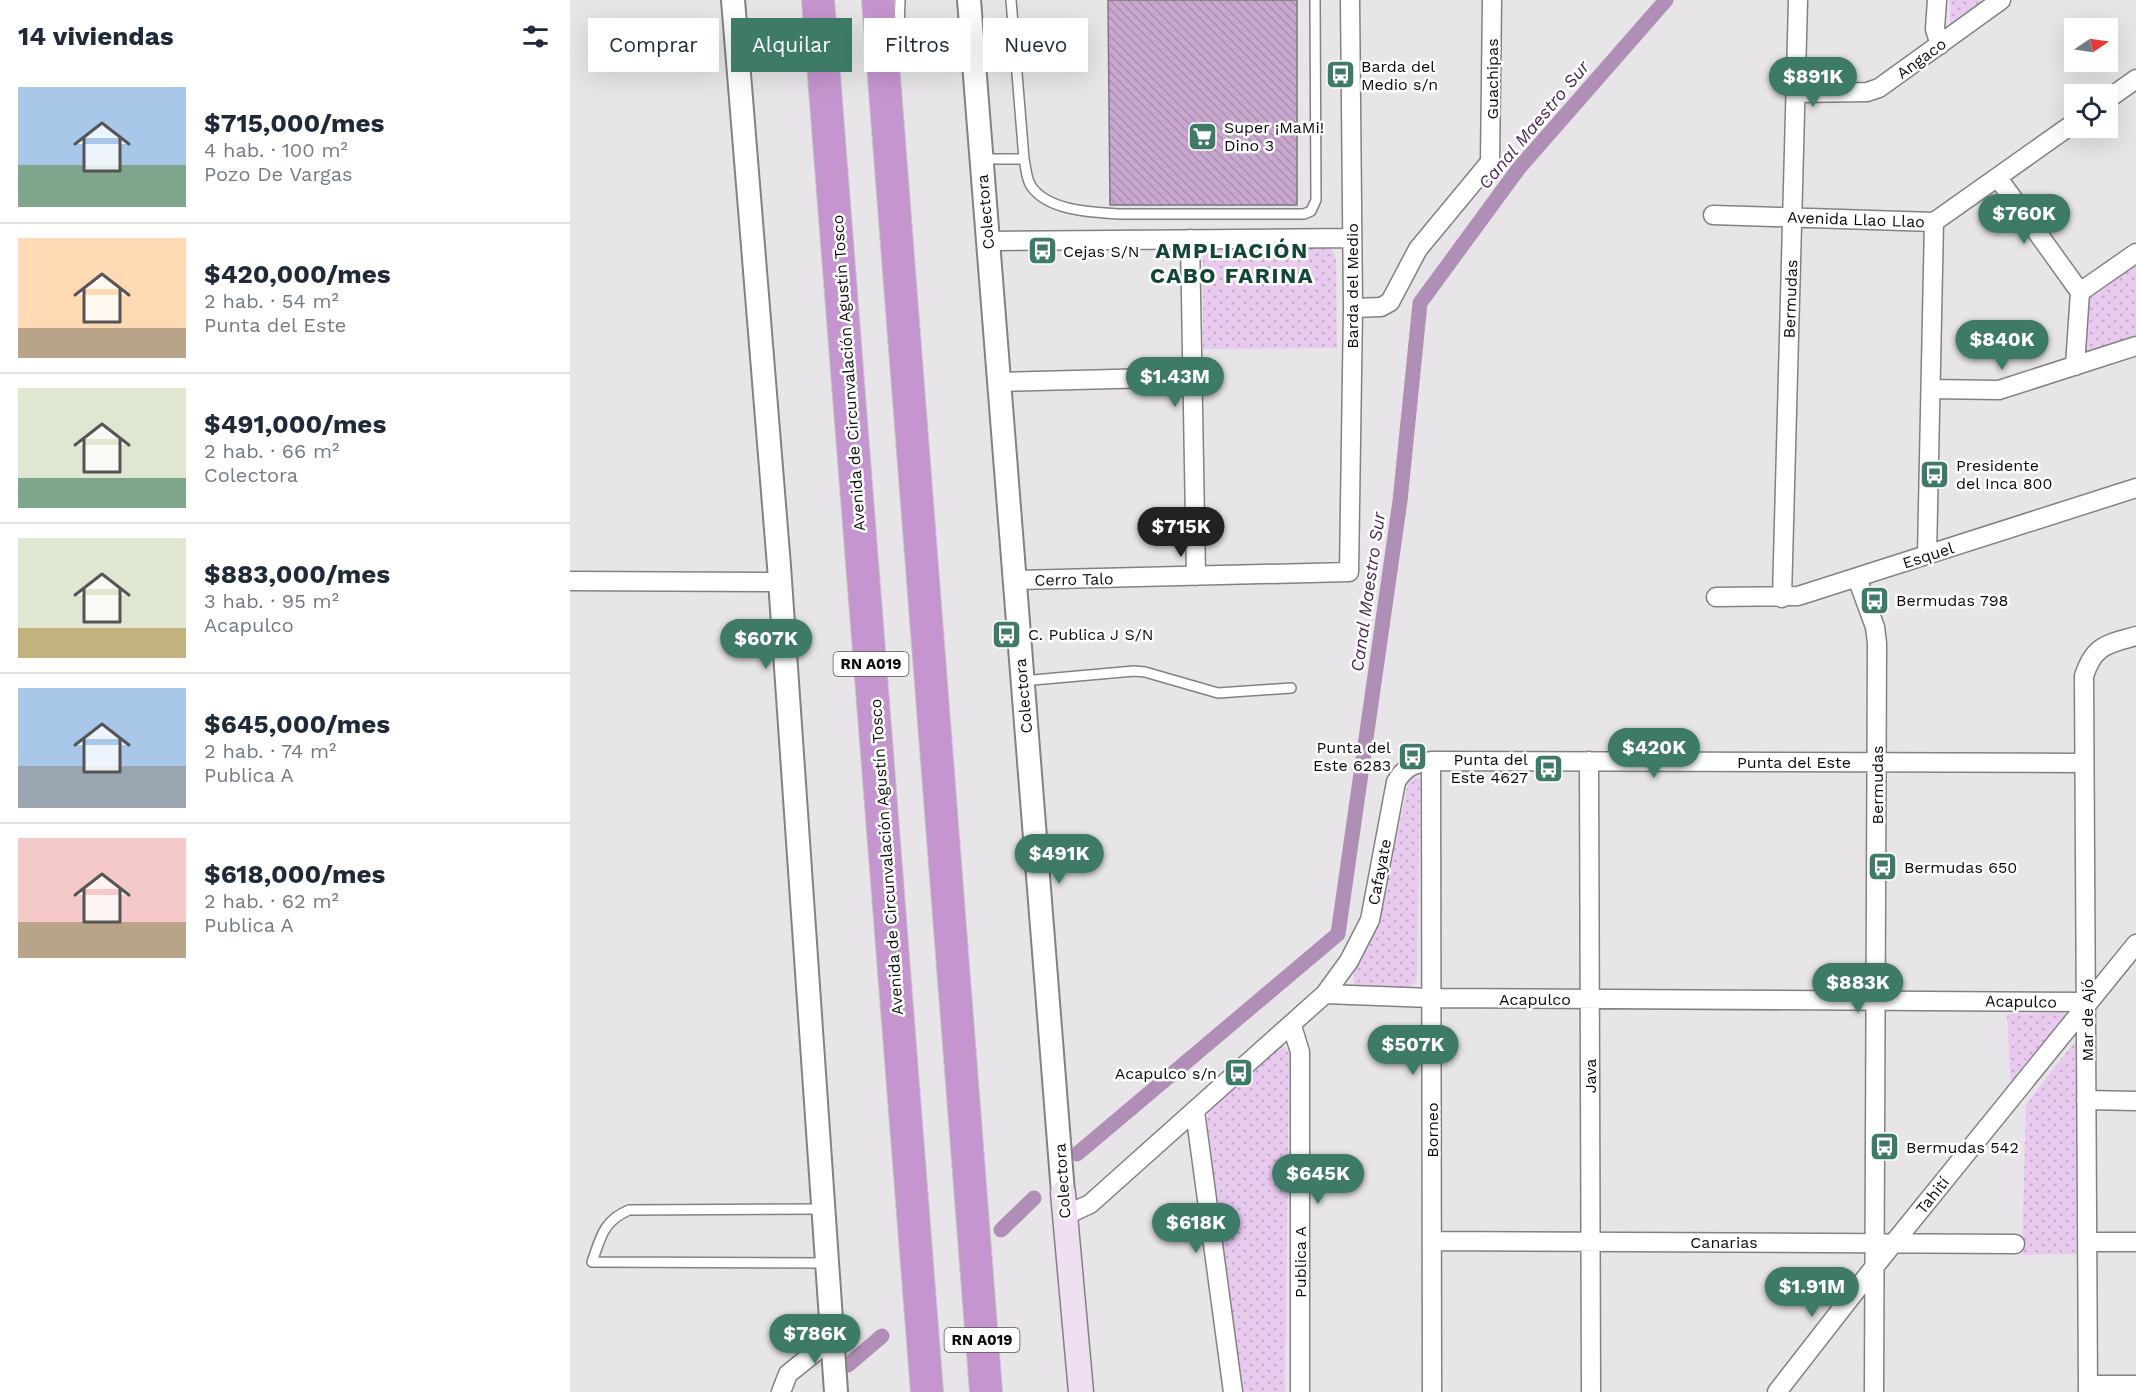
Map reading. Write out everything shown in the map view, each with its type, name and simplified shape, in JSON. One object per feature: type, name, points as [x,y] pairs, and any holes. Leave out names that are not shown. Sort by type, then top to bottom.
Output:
[{"type":"highway","name":"RN A019","points":[[878,0],[986,1392]]},
{"type":"highway","name":"Avenida de Circunvalación Agustín Tosco","points":[[818,6],[927,1392]]},
{"type":"main road","name":"Colectora","points":[[1063,1204],[1081,1392]]},
{"type":"street","points":[[733,0],[780,582],[829,1263],[836,1392]]},
{"type":"street","name":"Colectora","points":[[969,0],[1063,1204]]},
{"type":"street","name":"Barda del Medio","points":[[1349,572],[1353,309],[1350,0]]},
{"type":"street","name":"Guachipas","points":[[1353,309],[1381,307],[1390,303],[1418,249],[1490,162],[1492,0]]},
{"type":"street","name":"Bermudas","points":[[1782,598],[1798,0]]},
{"type":"street","points":[[1936,0],[1935,29],[1940,45]]},
{"type":"street","name":"Angaco","points":[[1795,93],[1867,92],[1879,88],[2001,0]]},
{"type":"street","points":[[2118,92],[2136,79]]},
{"type":"street","name":"Avenida Llao Llao","points":[[1713,215],[1934,222],[2064,130]]},
{"type":"street","points":[[1998,178],[2080,292],[2075,366]]},
{"type":"street","points":[[1927,555],[1934,222]]},
{"type":"street","points":[[988,241],[1351,238]]},
{"type":"street","points":[[1190,239],[1196,576]]},
{"type":"street","points":[[2080,292],[2136,253]]},
{"type":"street","points":[[1931,389],[1999,390],[2136,346]]},
{"type":"street","points":[[999,382],[1193,377]]},
{"type":"street","name":"Esquel","points":[[1716,597],[1782,598],[1798,596],[2136,488]]},
{"type":"street","name":"Cerro Talo","points":[[1014,580],[1349,572]]},
{"type":"street","name":"Bermudas","points":[[1857,578],[1875,627],[1877,643],[1874,1392]]},
{"type":"street","points":[[570,581],[780,582]]},
{"type":"street","name":"Mar de Ajó","points":[[2088,1389],[2086,1100],[2088,1002],[2084,676],[2089,660],[2096,651],[2108,644],[2136,636]]},
{"type":"street","name":"Punta del Este","points":[[1431,760],[2084,763]]},
{"type":"street","name":"Cafayate","points":[[1325,994],[1349,961],[1370,920],[1396,782],[1403,770],[1413,764],[1431,760]]},
{"type":"street","name":"Borneo","points":[[1431,760],[1432,1392]]},
{"type":"street","name":"Java","points":[[1589,761],[1591,1392]]},
{"type":"street","name":"Tahití","points":[[1777,1392],[1893,1243],[2134,948]]},
{"type":"street","points":[[1063,1204],[1090,1204],[1292,1026],[1325,994]]},
{"type":"street","name":"Acapulco","points":[[1325,994],[1431,998],[2088,1002]]},
{"type":"street","name":"Publica A","points":[[1292,1026],[1300,1052],[1300,1392]]},
{"type":"street","points":[[2086,1100],[2136,1101]]},
{"type":"street","points":[[1195,1111],[1233,1392]]},
{"type":"street","name":"Canarias","points":[[1432,1241],[2015,1244]]},
{"type":"street","points":[[2087,1242],[2136,1242]]},
{"type":"street","points":[[781,1392],[788,1374],[834,1337]]},
{"type":"street","points":[[2088,1389],[2136,1385]]},
{"type":"lane","points":[[899,18],[900,0]]},
{"type":"lane","points":[[1011,0],[1024,159],[1028,179],[1040,195],[1057,204],[1087,211],[1118,214],[1304,214],[1311,211],[1316,200],[1315,0]]},
{"type":"lane","points":[[981,159],[1024,159]]},
{"type":"lane","points":[[1022,681],[1134,671],[1145,672],[1218,693],[1291,688]]},
{"type":"lane","points":[[825,1209],[629,1210],[614,1216],[604,1229],[592,1262],[829,1263]]},
{"type":"shaded area","points":[[1950,0],[1986,0],[1950,25]]},
{"type":"shaded area","points":[[1213,244],[1329,245],[1336,258],[1337,348],[1203,349],[1203,259],[1205,250]]},
{"type":"shaded area","points":[[2136,263],[2136,337],[2085,354],[2089,296]]},
{"type":"shaded area","points":[[1415,776],[1420,779],[1417,981],[1406,990],[1360,990],[1354,985],[1356,967],[1381,898],[1392,859],[1409,779]]},
{"type":"shaded area","points":[[2065,1013],[2066,1023],[2011,1088],[2007,1014]]},
{"type":"shaded area","points":[[2080,1035],[2083,1254],[2022,1255],[2026,1104]]},
{"type":"shaded area","points":[[1284,1046],[1289,1054],[1285,1392],[1242,1392],[1207,1119],[1211,1106],[1274,1048]]},
{"type":"building","name":"Super ¡MaMi! Dino 3","points":[[1108,0],[1297,0],[1297,205],[1110,205]]},
{"type":"waterway","name":"Canal Maestro Sur","points":[[1077,1154],[1338,934],[1400,501],[1420,303],[1519,168],[1666,0]]},
{"type":"waterway","name":"Canal Maestro Sur","points":[[1001,1230],[1034,1198]]},
{"type":"waterway","name":"Canal Maestro Sur","points":[[848,1365],[882,1336]]},
{"type":"place","name":"Barda del Medio s/n","points":[[1340,75]]},
{"type":"place","name":"Super ¡MaMi! Dino 3","points":[[1203,136]]},
{"type":"place","name":"Cejas S/N","points":[[1042,251]]},
{"type":"place","name":"Presidente del Inca 800","points":[[1935,474]]},
{"type":"place","name":"Bermudas 798","points":[[1875,600]]},
{"type":"place","name":"C. Publica J S/N","points":[[1007,634]]},
{"type":"place","name":"Punta del Este 6283","points":[[1412,756]]},
{"type":"place","name":"Punta del Este 4627","points":[[1549,768]]},
{"type":"place","name":"Bermudas 650","points":[[1883,867]]},
{"type":"place","name":"Acapulco s/n","points":[[1238,1073]]},
{"type":"place","name":"Bermudas 542","points":[[1885,1147]]},
{"type":"district","name":"AMPLIACIÓN CABO FARINA","points":[[1232,262]]}]
